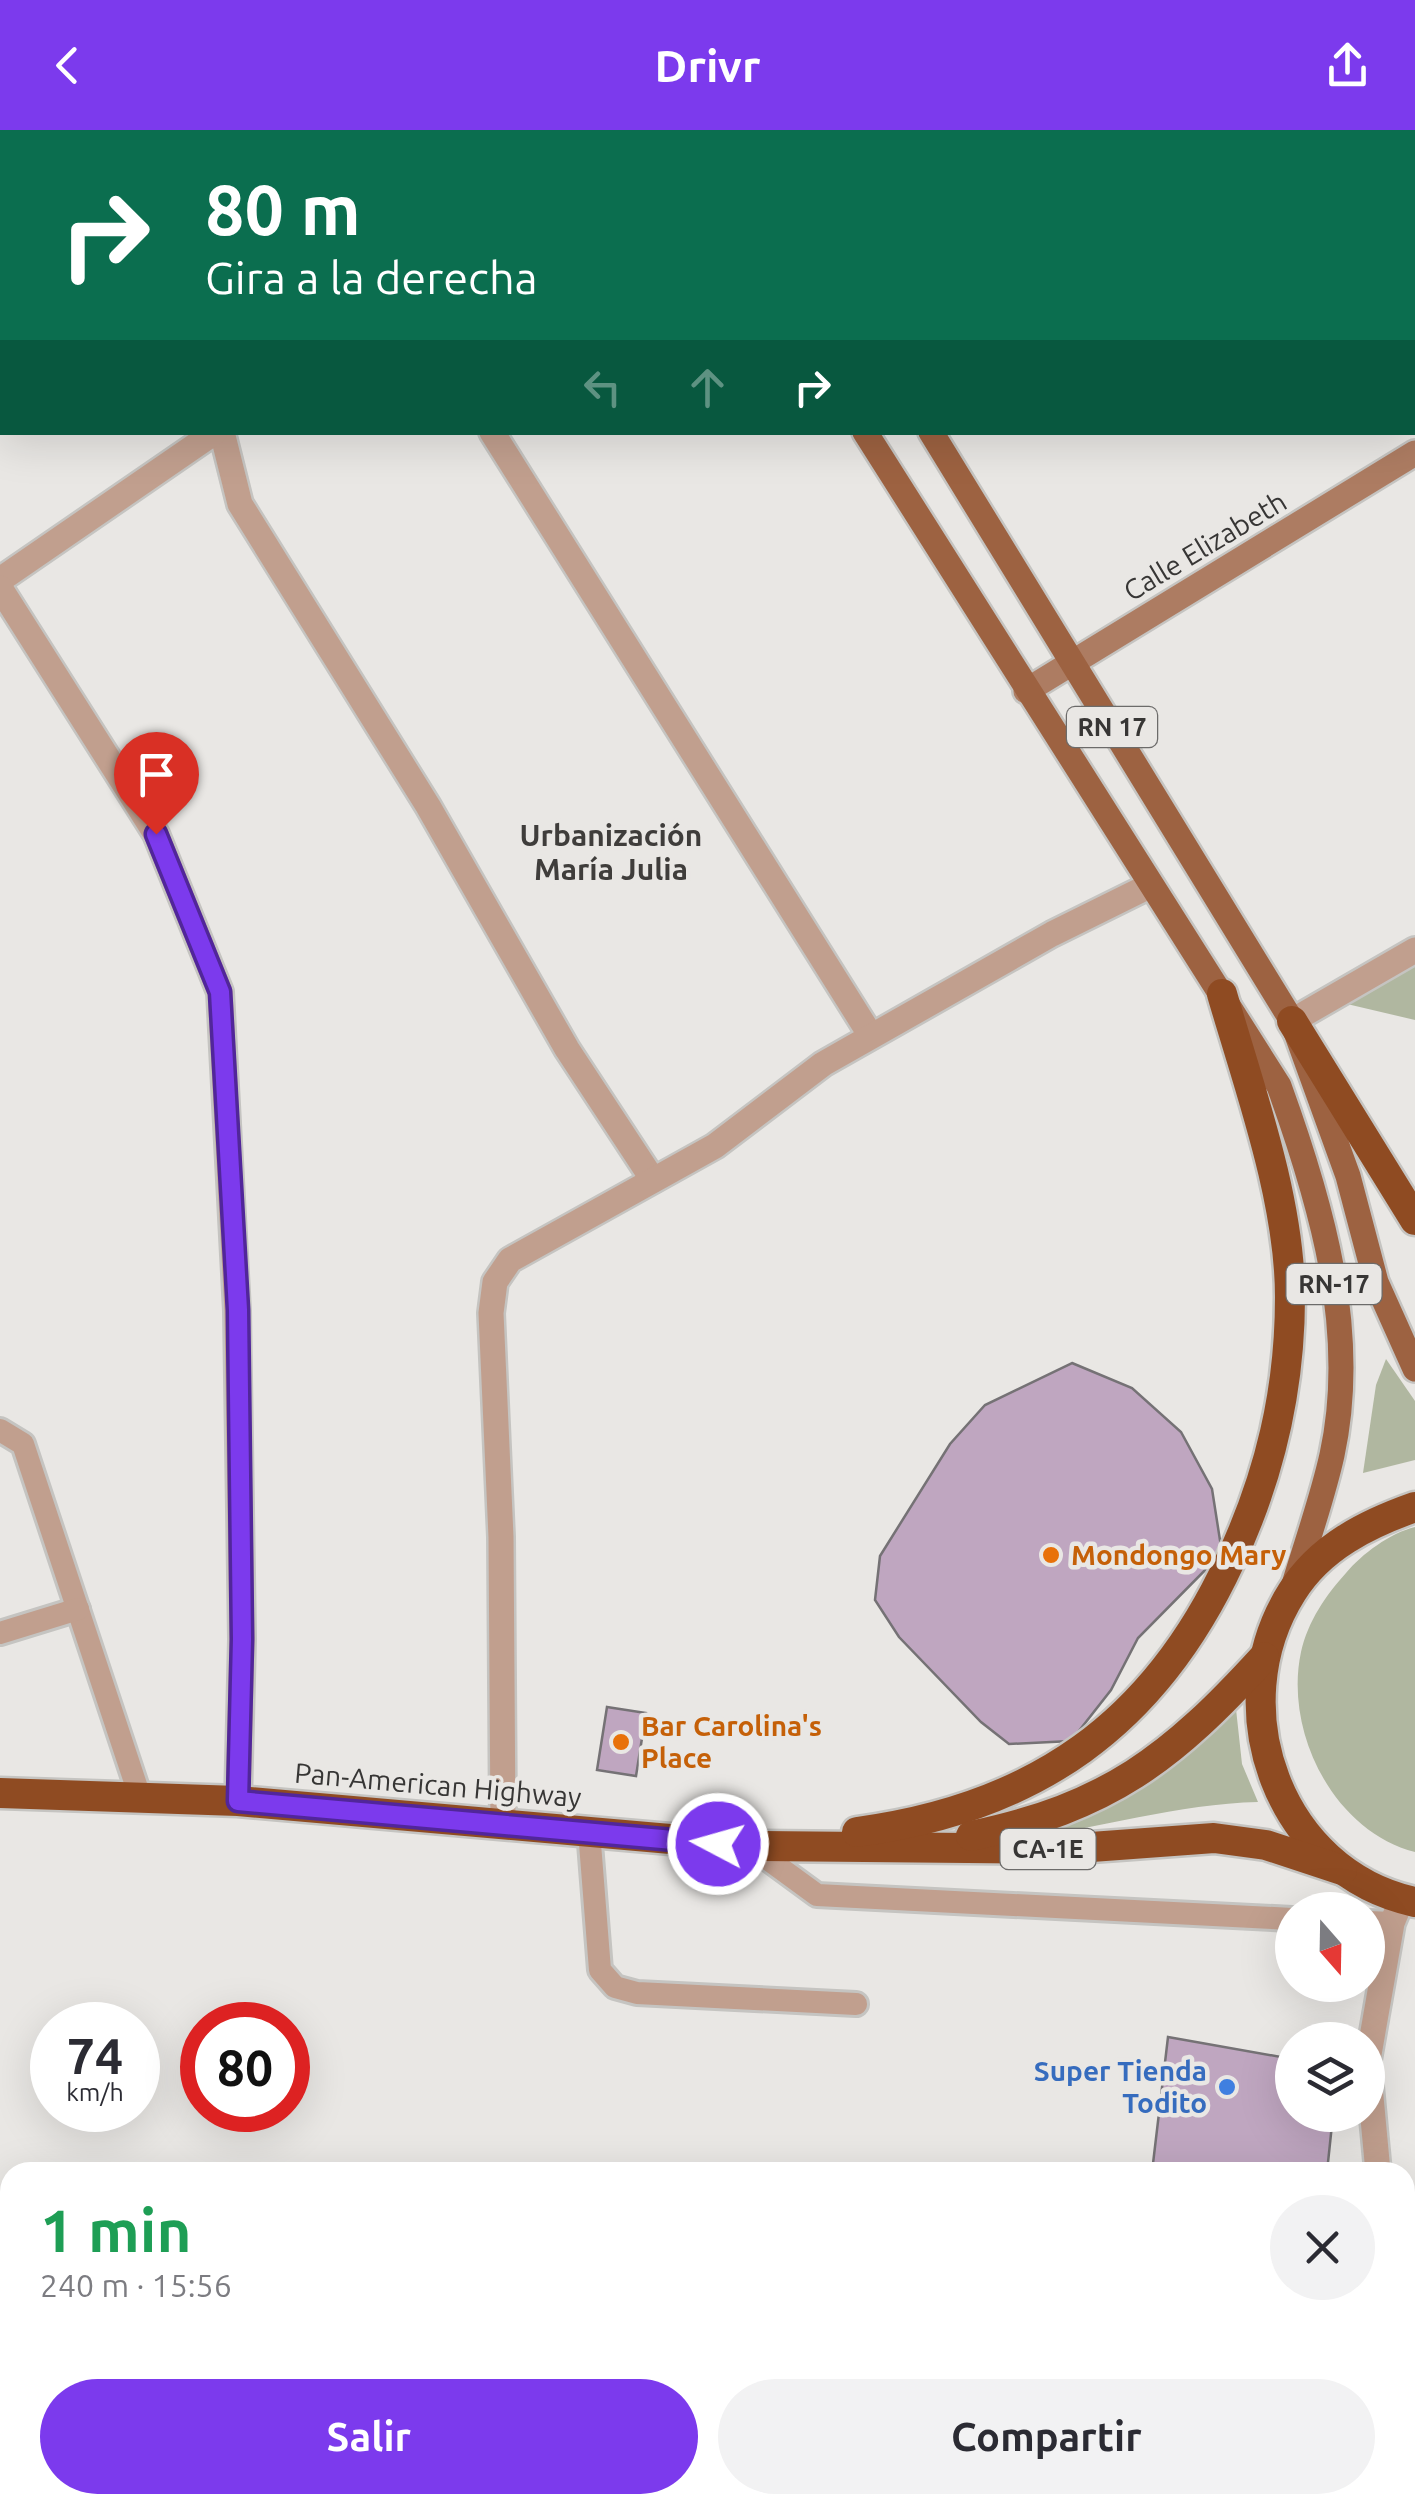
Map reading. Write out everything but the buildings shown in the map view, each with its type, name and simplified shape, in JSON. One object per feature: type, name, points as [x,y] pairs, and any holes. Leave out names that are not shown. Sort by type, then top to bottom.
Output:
[{"type":"highway","points":[[750,1846],[932,1820],[1026,1784],[1107,1732],[1151,1690],[1196,1629],[1250,1518],[1274,1449],[1286,1377],[1290,1296],[1273,1187],[1222,994]]},
{"type":"highway","points":[[1292,1021],[1415,1220]]},
{"type":"highway","name":"CA-1E","points":[[1394,1912],[1299,1828],[1270,1775],[1258,1717],[1264,1656],[1292,1592],[1325,1554],[1368,1524],[1415,1507]]},
{"type":"highway","name":"Pan-American Highway","points":[[750,1846],[966,1837],[1074,1808],[1182,1742],[1264,1656]]},
{"type":"highway","name":"Pan-American Highway","points":[[0,1793],[238,1801],[750,1846],[1064,1849],[1214,1838],[1266,1844],[1342,1870]]},
{"type":"main road","name":"RN 17","points":[[868,435],[1149,886],[1222,994]]},
{"type":"main road","name":"RN 17","points":[[934,435],[1292,1021]]},
{"type":"main road","name":"RN-17","points":[[1222,994],[1279,1086],[1315,1190],[1336,1303],[1340,1370],[1332,1457],[1292,1592]]},
{"type":"main road","name":"RN-17","points":[[1292,1021],[1348,1176],[1381,1294],[1415,1368]]},
{"type":"street","points":[[0,580],[215,435]]},
{"type":"street","points":[[220,435],[240,504],[428,806],[567,1048],[653,1180]]},
{"type":"street","points":[[494,435],[871,1036]]},
{"type":"street","name":"Calle Elizabeth","points":[[1026,691],[1415,454]]},
{"type":"street","points":[[0,588],[156,834],[220,992],[238,1310],[242,1639],[238,1801]]},
{"type":"street","points":[[503,1824],[502,1537],[491,1313],[495,1282],[510,1260],[715,1146],[823,1064],[1052,934],[1149,886]]},
{"type":"street","points":[[1292,1021],[1415,950]]},
{"type":"street","points":[[1375,2022],[1394,1912]]},
{"type":"street","points":[[1374,2132],[1377,2162]]},
{"type":"lane","points":[[0,1430],[23,1444],[140,1798]]},
{"type":"lane","points":[[0,1633],[78,1610]]},
{"type":"lane","points":[[589,1831],[600,1970],[614,1987],[637,1993],[856,2004]]},
{"type":"lane","points":[[750,1846],[817,1896],[1275,1917]]},
{"type":"green space","points":[[1415,947],[1415,1020],[1330,1000]]},
{"type":"green space","points":[[1386,1359],[1415,1401],[1415,1460],[1363,1473],[1376,1385]]},
{"type":"green space","points":[[1415,1527],[1415,1852],[1386,1841],[1360,1823],[1338,1800],[1308,1744],[1300,1714],[1298,1682],[1304,1641],[1332,1590],[1368,1552],[1386,1539]]},
{"type":"green space","points":[[1236,1709],[1242,1764],[1258,1802],[1168,1812],[1018,1840],[1081,1816],[1136,1788],[1186,1754]]},
{"type":"place","name":"Mondongo Mary","points":[[1051,1555]]},
{"type":"place","name":"Bar Carolina's Place","points":[[621,1742]]},
{"type":"place","name":"Super Tienda Todito","points":[[1227,2087]]},
{"type":"district","name":"Urbanización María Julia","points":[[611,853]]},
{"type":"route","points":[[156,834],[220,992],[238,1310],[242,1639],[238,1801],[718,1844]]}]
